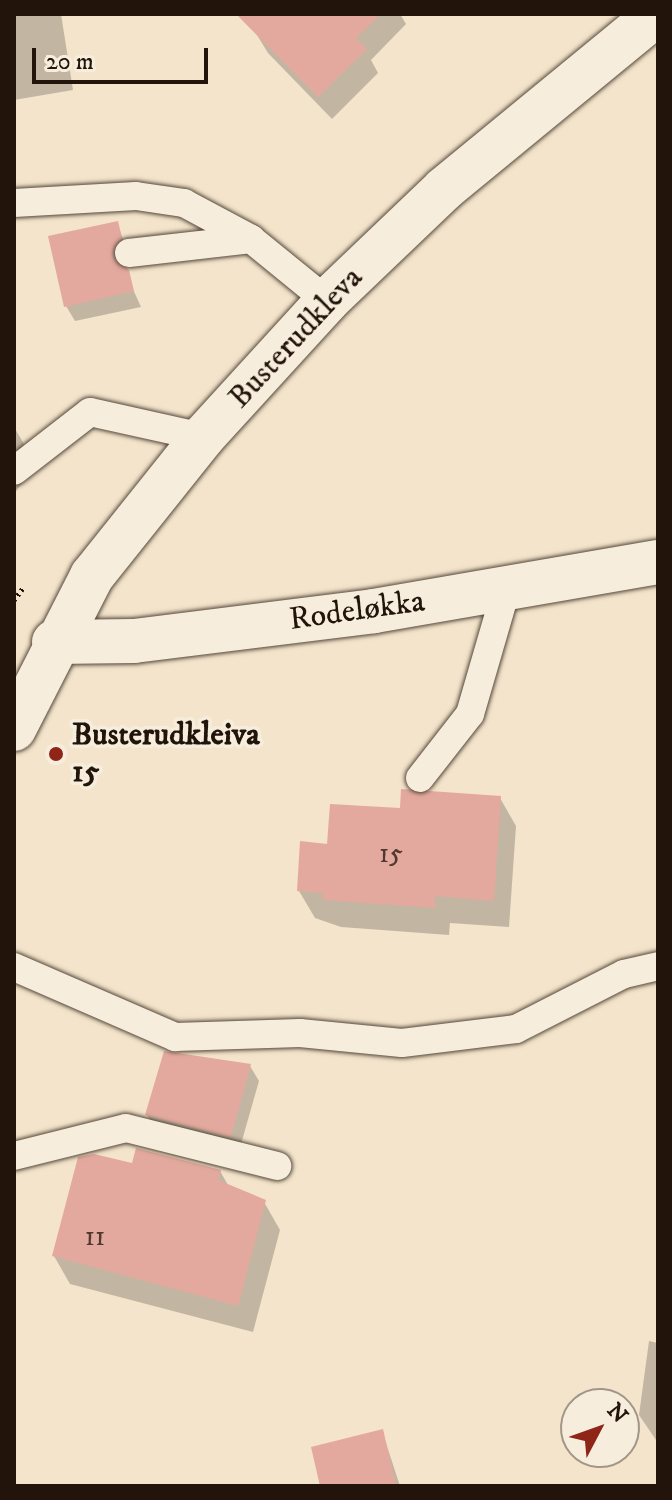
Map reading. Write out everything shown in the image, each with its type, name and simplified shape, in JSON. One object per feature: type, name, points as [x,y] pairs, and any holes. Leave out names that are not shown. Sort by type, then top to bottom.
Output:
[{"type":"street","name":"Busterudkleva","points":[[14,729],[54,642],[92,576],[203,437],[327,301],[444,189],[657,14]]},
{"type":"street","name":"Rodeløkka","points":[[54,642],[134,641],[658,562]]},
{"type":"lane","points":[[14,203],[136,196],[184,203],[251,239],[327,301]]},
{"type":"lane","points":[[129,253],[251,239]]},
{"type":"lane","points":[[14,471],[90,412],[203,437]]},
{"type":"lane","points":[[420,778],[470,714],[507,587]]},
{"type":"lane","points":[[14,967],[175,1037],[300,1033],[402,1043],[516,1029],[624,974],[658,966]]},
{"type":"lane","points":[[14,1156],[126,1128],[277,1166]]},
{"type":"building","points":[[236,14],[381,14],[356,38],[367,49],[318,97]]},
{"type":"building","points":[[118,221],[122,238],[112,256],[129,270],[134,291],[64,307],[48,236]]},
{"type":"building","points":[[401,789],[501,796],[494,901],[435,896],[435,908],[323,900],[323,893],[297,891],[300,841],[327,844],[330,804],[400,808]]},
{"type":"building","points":[[164,1051],[251,1064],[231,1137],[145,1115]]},
{"type":"building","points":[[136,1148],[221,1170],[218,1180],[266,1200],[238,1306],[52,1256],[78,1157],[94,1154],[132,1163]]},
{"type":"building","points":[[383,1429],[396,1486],[320,1486],[311,1447]]},
{"type":"place","name":"Busterudkleiva 15","points":[[56,754]]}]
